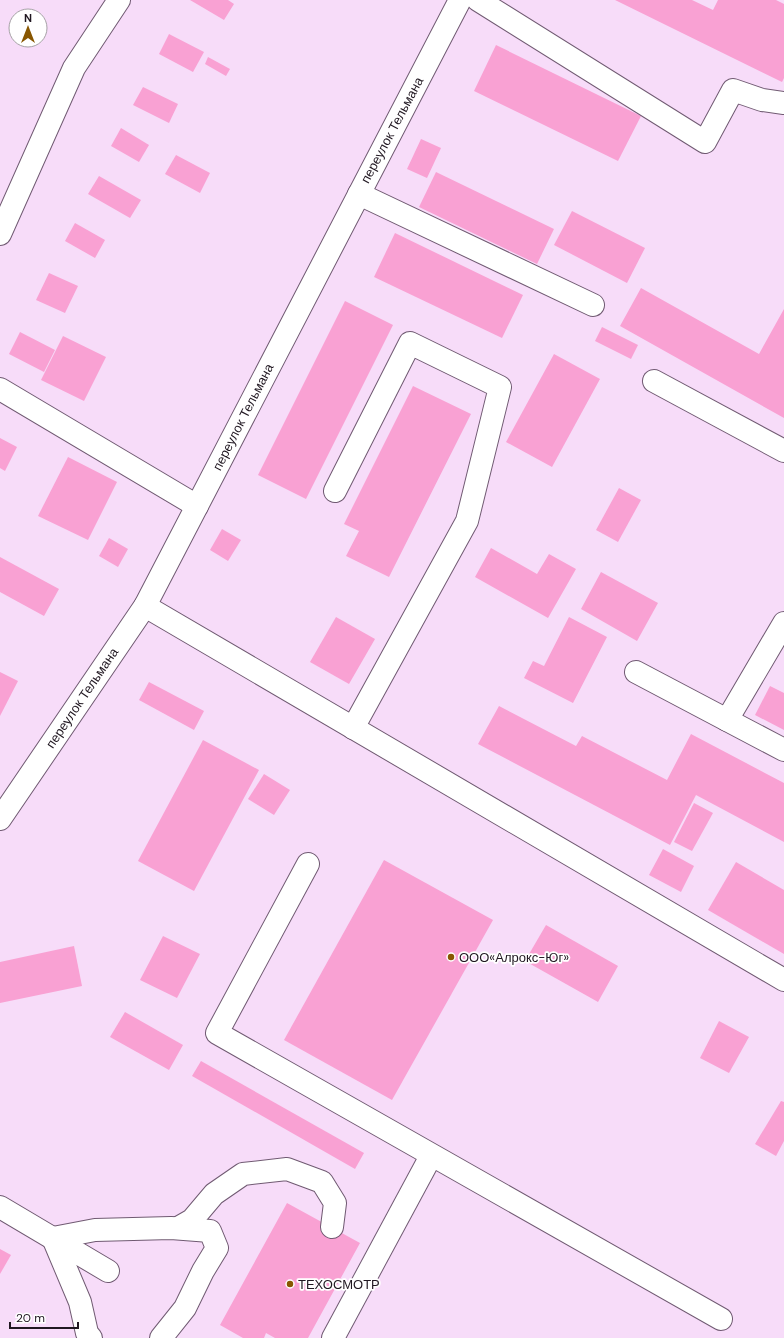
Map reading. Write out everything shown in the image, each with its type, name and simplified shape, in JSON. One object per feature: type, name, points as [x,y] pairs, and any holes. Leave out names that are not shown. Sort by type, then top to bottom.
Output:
[{"type":"street","points":[[0,234],[74,68],[119,0]]},
{"type":"street","name":"переулок Тельмана","points":[[0,819],[144,606],[460,0]]},
{"type":"street","points":[[478,0],[705,142],[733,90],[762,100],[784,102]]},
{"type":"street","points":[[359,194],[593,305]]},
{"type":"street","points":[[335,491],[410,342],[500,387],[466,521],[353,728]]},
{"type":"street","points":[[654,381],[784,451]]},
{"type":"street","points":[[0,389],[197,506]]},
{"type":"street","points":[[144,606],[784,980]]},
{"type":"street","points":[[727,720],[784,623]]},
{"type":"street","points":[[636,672],[784,750]]},
{"type":"street","points":[[308,864],[217,1033],[720,1319]]},
{"type":"street","points":[[333,1338],[432,1156]]},
{"type":"street","points":[[178,1228],[192,1220],[214,1194],[243,1174],[287,1168],[322,1182],[335,1204],[332,1227]]},
{"type":"street","points":[[0,1207],[108,1271]]},
{"type":"street","points":[[53,1238],[95,1230],[178,1228],[210,1231],[217,1248],[203,1271],[185,1308],[160,1338]]},
{"type":"street","points":[[53,1238],[80,1302],[90,1336]]},
{"type":"building","points":[[190,0],[228,0],[234,4],[224,20]]},
{"type":"building","points":[[615,0],[692,0],[713,10],[718,0],[776,0],[784,4],[784,78],[782,82]]},
{"type":"building","points":[[169,34],[204,52],[193,72],[159,54]]},
{"type":"building","points":[[496,45],[641,116],[618,161],[474,91]]},
{"type":"building","points":[[208,57],[230,69],[226,76],[205,64]]},
{"type":"building","points":[[143,87],[178,104],[169,123],[133,105]]},
{"type":"building","points":[[121,128],[149,145],[139,162],[111,146]]},
{"type":"building","points":[[421,139],[441,148],[427,178],[407,169]]},
{"type":"building","points":[[176,155],[210,173],[200,193],[165,174]]},
{"type":"building","points":[[436,172],[554,229],[537,264],[419,207]]},
{"type":"building","points":[[99,176],[141,200],[130,218],[88,194]]},
{"type":"building","points":[[572,211],[645,248],[627,283],[554,245]]},
{"type":"building","points":[[75,223],[105,240],[95,258],[65,241]]},
{"type":"building","points":[[395,233],[523,295],[502,338],[374,277]]},
{"type":"building","points":[[49,273],[78,286],[65,313],[36,300]]},
{"type":"building","points":[[641,288],[759,354],[784,309],[784,418],[620,326]]},
{"type":"building","points":[[345,301],[393,325],[306,499],[258,475]]},
{"type":"building","points":[[602,327],[638,345],[631,359],[595,341]]},
{"type":"building","points":[[20,332],[55,350],[44,372],[9,354]]},
{"type":"building","points":[[63,336],[106,357],[84,401],[41,380]]},
{"type":"building","points":[[554,354],[600,379],[552,467],[506,442]]},
{"type":"building","points":[[413,386],[471,414],[389,577],[346,556],[359,531],[344,524]]},
{"type":"building","points":[[0,438],[17,447],[5,471],[0,468]]},
{"type":"building","points":[[68,457],[117,482],[88,540],[38,516]]},
{"type":"building","points":[[619,488],[641,500],[618,542],[596,530]]},
{"type":"building","points":[[222,529],[241,540],[228,561],[210,550]]},
{"type":"building","points":[[109,538],[128,549],[118,567],[99,556]]},
{"type":"building","points":[[491,548],[537,574],[549,554],[576,569],[548,618],[475,577]]},
{"type":"building","points":[[0,557],[59,589],[44,616],[0,592]]},
{"type":"building","points":[[601,572],[658,603],[637,641],[581,609]]},
{"type":"building","points":[[336,617],[375,639],[349,684],[310,662]]},
{"type":"building","points":[[569,617],[607,637],[573,703],[524,678],[533,661],[544,666]]},
{"type":"building","points":[[0,672],[18,681],[0,716]]},
{"type":"building","points":[[149,682],[204,711],[194,730],[139,700]]},
{"type":"building","points":[[770,686],[784,693],[784,730],[755,715]]},
{"type":"building","points":[[499,706],[576,746],[582,736],[667,780],[691,734],[784,783],[784,842],[696,795],[670,845],[478,744]]},
{"type":"building","points":[[203,740],[259,770],[194,891],[138,861]]},
{"type":"building","points":[[264,774],[290,790],[274,815],[248,799]]},
{"type":"building","points":[[694,803],[713,813],[692,851],[674,842]]},
{"type":"building","points":[[663,849],[694,866],[681,892],[649,875]]},
{"type":"building","points":[[384,860],[493,920],[392,1100],[284,1040]]},
{"type":"building","points":[[736,862],[784,890],[784,954],[708,910]]},
{"type":"building","points":[[546,925],[618,966],[598,1002],[525,961]]},
{"type":"building","points":[[163,936],[200,954],[177,998],[140,980]]},
{"type":"building","points":[[74,946],[82,986],[0,1003],[0,962]]},
{"type":"building","points":[[125,1012],[183,1045],[169,1070],[110,1037]]},
{"type":"building","points":[[719,1021],[749,1037],[729,1073],[700,1058]]},
{"type":"building","points":[[201,1061],[364,1153],[355,1169],[192,1076]]},
{"type":"building","points":[[781,1101],[784,1102],[784,1141],[776,1156],[755,1144]]},
{"type":"building","name":"ТЕХОСМОТР","points":[[287,1203],[360,1243],[308,1338],[275,1338],[266,1333],[264,1338],[243,1338],[220,1325]]},
{"type":"building","points":[[0,1249],[11,1255],[0,1274]]},
{"type":"place","name":"ООО«Алрокс-Юг»","points":[[451,957]]},
{"type":"place","name":"ТЕХОСМОТР","points":[[290,1284]]}]
